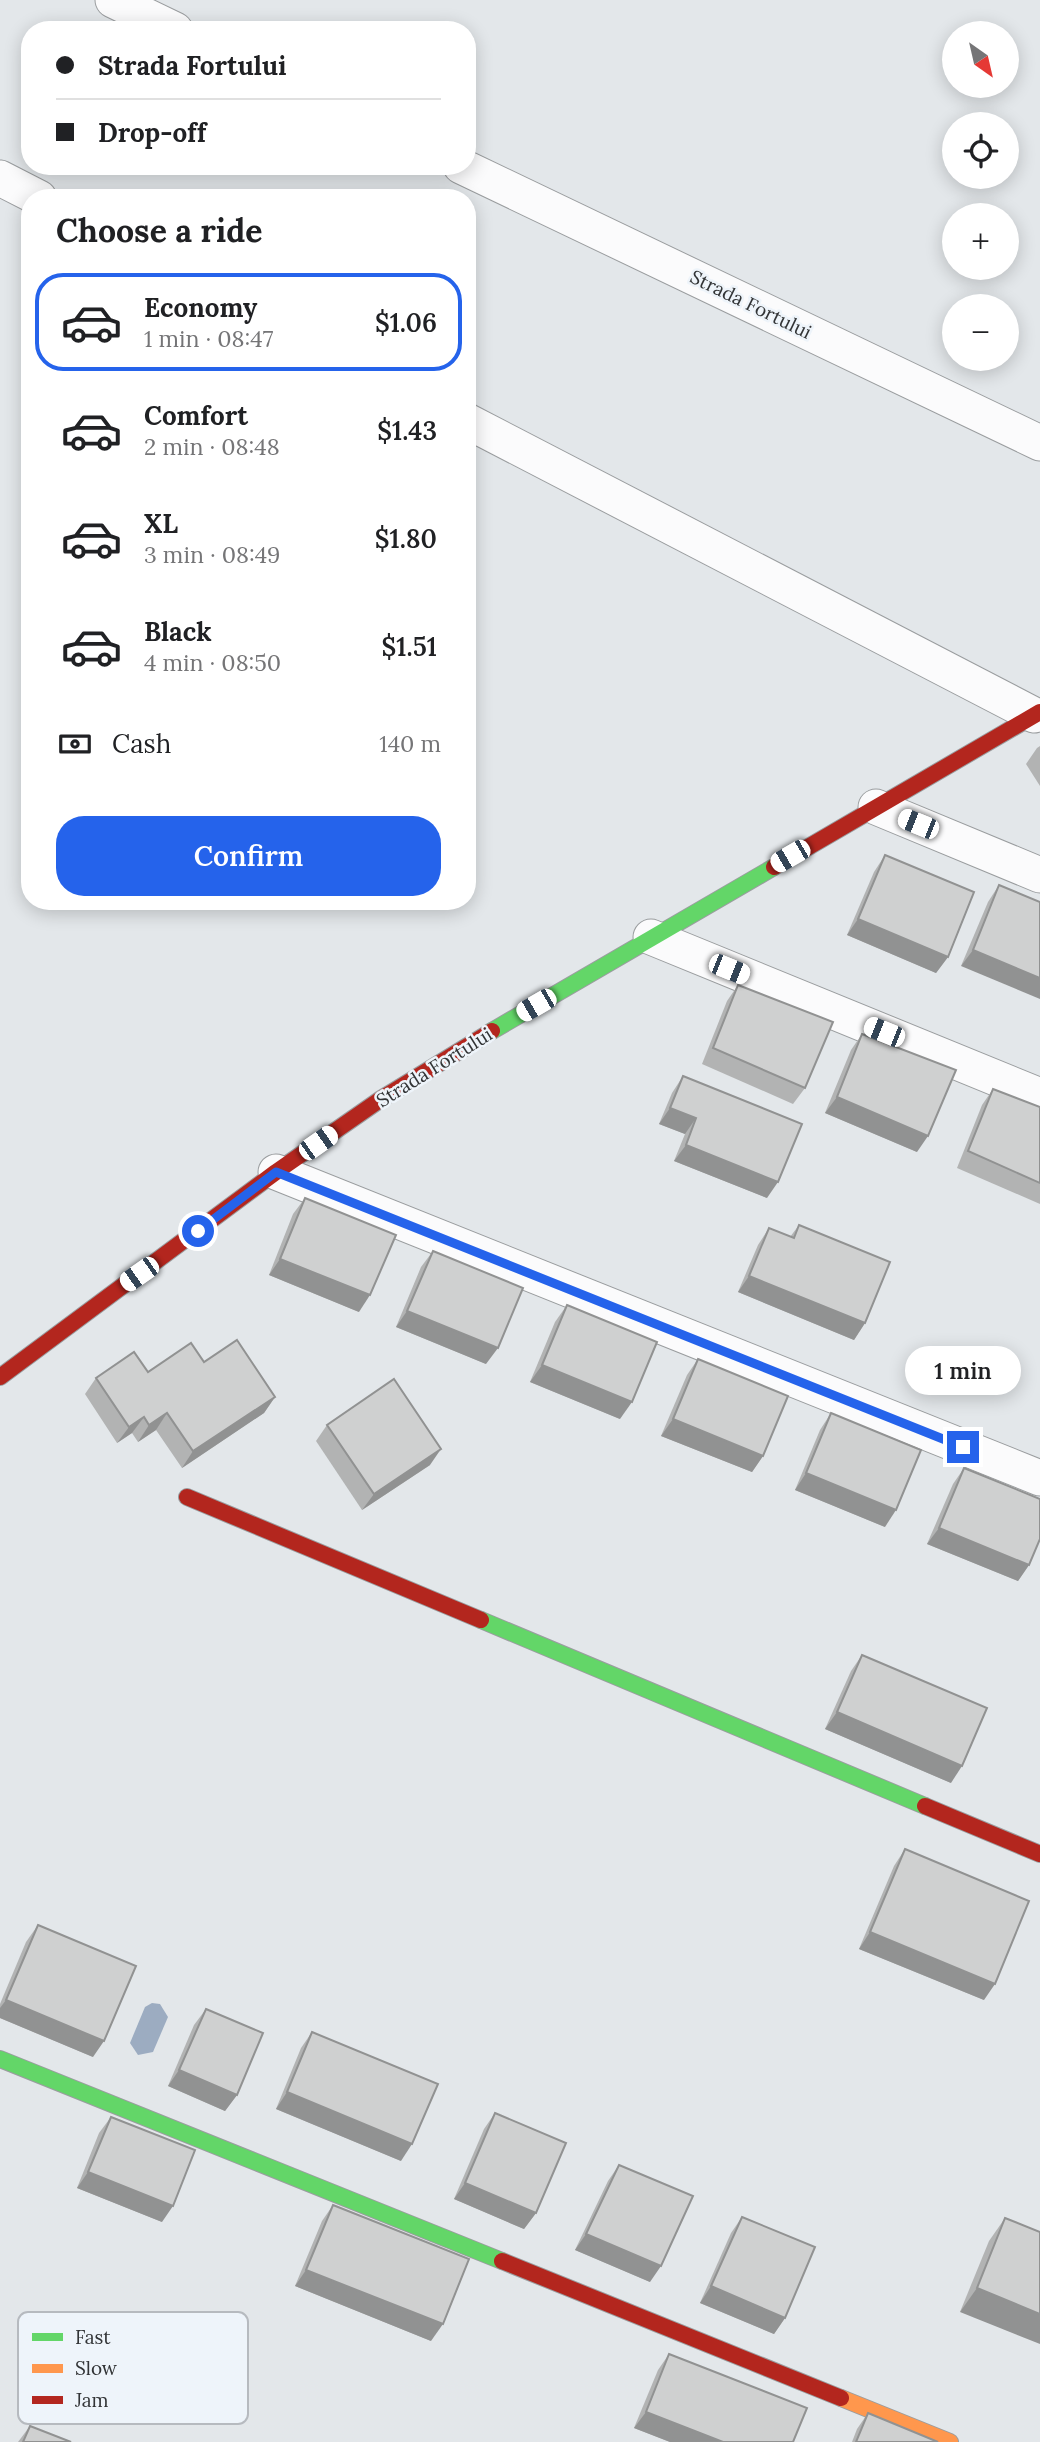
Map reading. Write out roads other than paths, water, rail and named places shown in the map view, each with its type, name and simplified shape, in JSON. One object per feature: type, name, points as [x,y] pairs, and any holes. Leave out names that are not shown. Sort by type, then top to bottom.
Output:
[{"type":"street","points":[[113,0],[157,21]]},
{"type":"street","name":"Strada Fortului","points":[[476,173],[1040,443]]},
{"type":"street","points":[[0,178],[21,189]]},
{"type":"street","points":[[476,426],[1037,714]]},
{"type":"street","name":"Strada Fortului","points":[[0,1377],[276,1172],[381,1099],[651,937],[1037,714]]},
{"type":"street","points":[[876,807],[1040,875]]},
{"type":"street","points":[[651,937],[1040,1096]]},
{"type":"street","points":[[276,1172],[1040,1478]]},
{"type":"street","points":[[187,1497],[1040,1854]]},
{"type":"street","points":[[0,2059],[950,2442]]},
{"type":"water","points":[[152,2003],[160,2004],[168,2017],[153,2052],[138,2055],[130,2043],[145,2007]]}]
